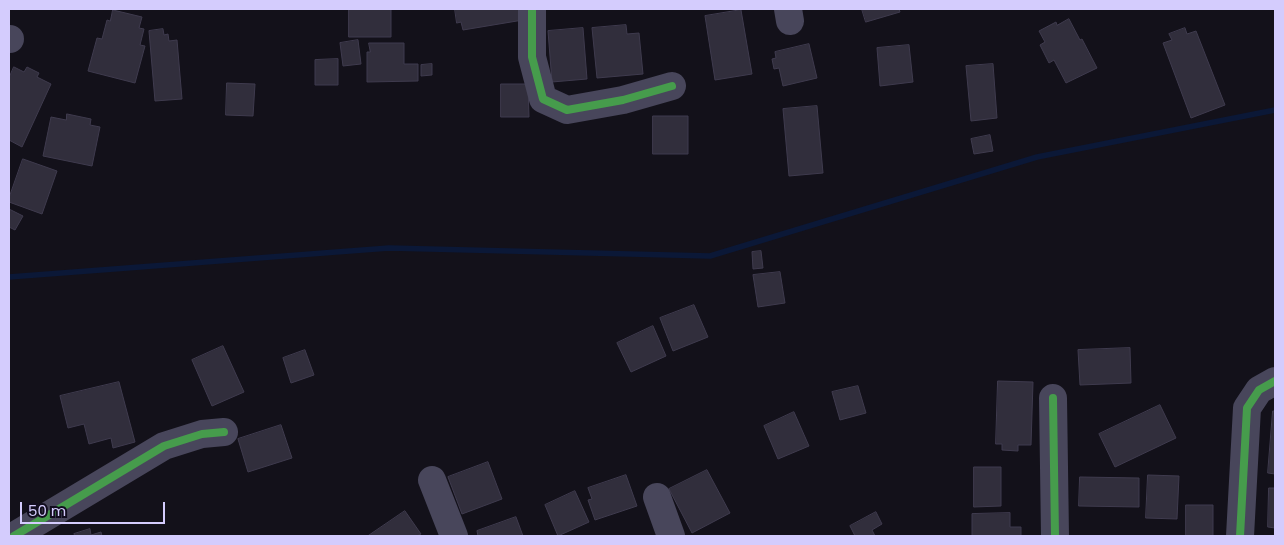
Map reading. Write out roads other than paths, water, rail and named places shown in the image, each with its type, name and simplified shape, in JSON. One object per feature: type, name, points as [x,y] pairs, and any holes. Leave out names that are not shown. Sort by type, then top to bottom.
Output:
[{"type":"street","points":[[532,9],[532,57],[543,99],[567,110],[623,100],[672,86]]},
{"type":"street","points":[[1240,536],[1247,408],[1258,390],[1275,380]]},
{"type":"street","points":[[1052,398],[1055,536]]},
{"type":"street","points":[[14,536],[164,446],[202,434],[224,432]]},
{"type":"street","points":[[432,480],[454,536]]},
{"type":"street","points":[[657,497],[671,536]]},
{"type":"waterway","points":[[9,277],[389,248],[710,256],[1037,157],[1275,110]]}]
